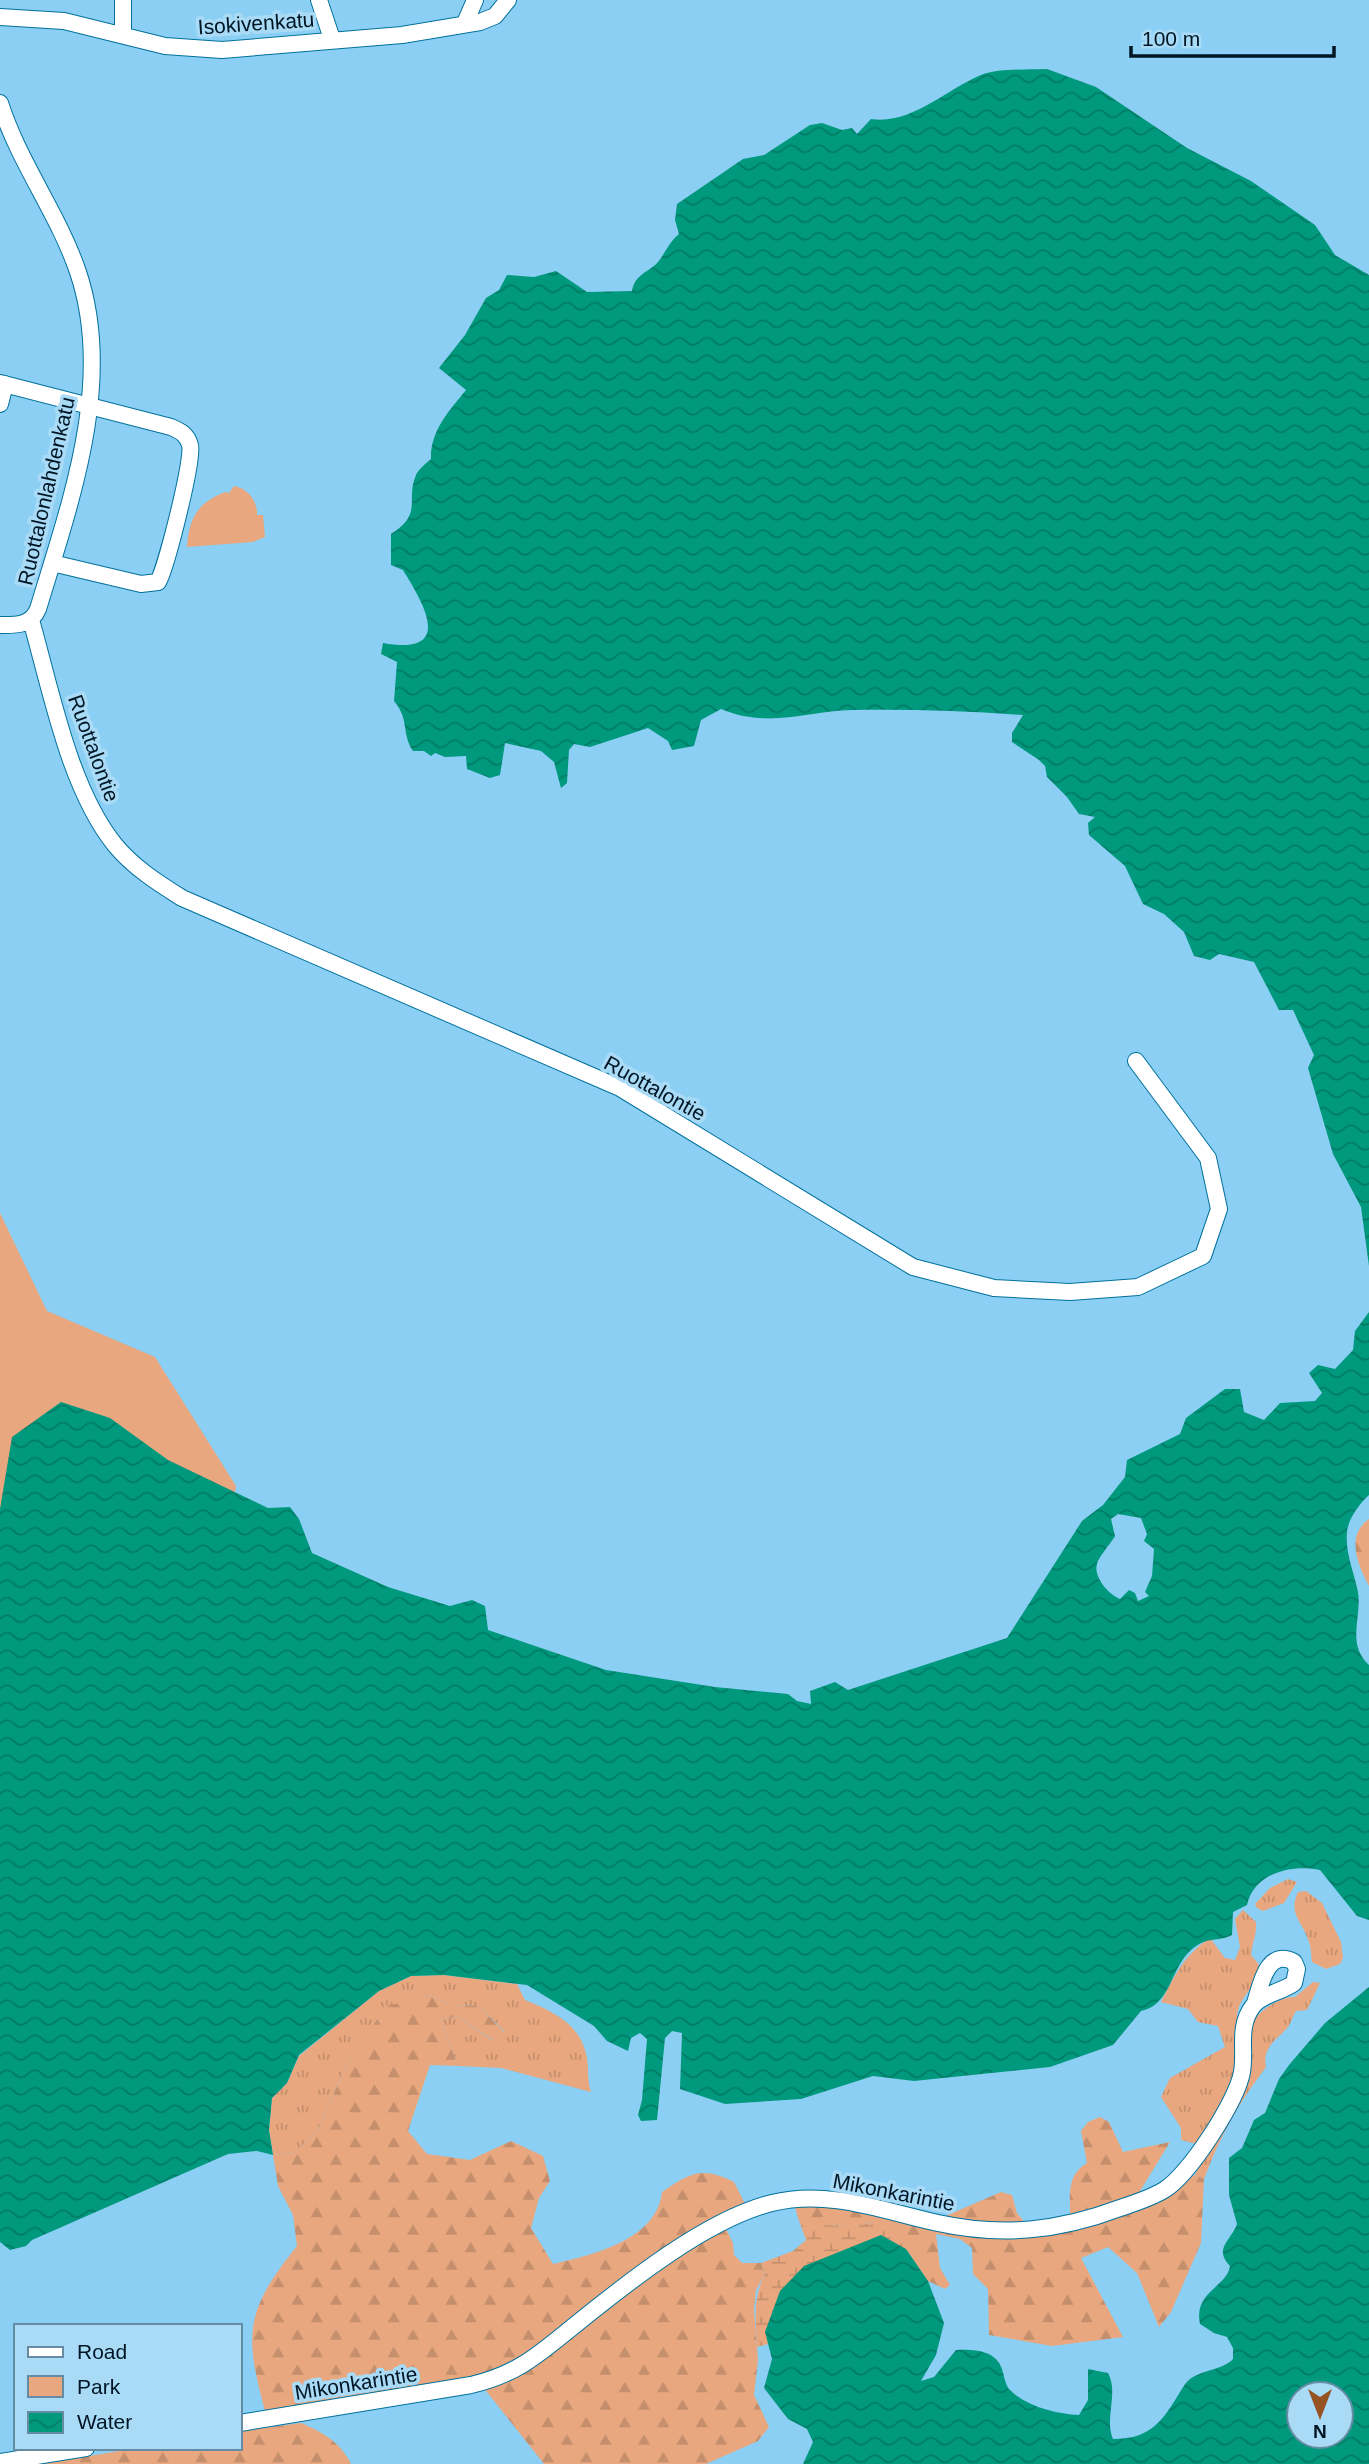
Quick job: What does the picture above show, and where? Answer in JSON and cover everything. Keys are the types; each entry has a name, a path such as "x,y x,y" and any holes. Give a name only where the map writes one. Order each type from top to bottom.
{"street":[{"path":"123,0 123,35"},
{"path":"319,0 332,39"},
{"path":"466,23 475,0"},
{"name":"Isokivenkatu","path":"0,18 64,21 165,46 222,50 402,35 495,16 508,0"},
{"name":"Ruottalonlahdenkatu","path":"0,103 29,171 68,247 83,289 90,335 89,407 52,563 38,609 31,620"},
{"path":"0,404 2,384 182,432 190,444 189,467 161,577 154,585 52,563"},
{"path":"0,625 31,620"},
{"name":"Ruottalontie","path":"31,620 70,754 101,826 117,847 161,884 195,904 620,1088 913,1267 994,1288 1070,1292 1138,1287 1203,1256 1219,1209 1208,1158 1136,1062"},
{"name":"Mikonkarintie","path":"242,2423 471,2385 503,2376 525,2366 605,2302 688,2243 733,2217 772,2203 804,2198 837,2199 937,2223 999,2232 1050,2229 1098,2217 1144,2200 1162,2191 1180,2177 1205,2144 1237,2090 1243,2063 1242,2034 1255,2003"},
{"path":"0,2462 74,2450"}],"green space":[{"path":"234,486 247,492 254,500 257,515 263,515 265,537 253,542 187,547 190,527 197,512 216,496 229,493"},
{"path":"0,1213 47,1311 155,1357 236,1486 232,1510 0,1664"},
{"path":"1369,1519 1369,1586 1358,1560 1356,1542 1357,1534"},
{"path":"1288,1879 1297,1882 1284,1903 1263,1911 1257,1908 1255,1904 1270,1888"},
{"path":"1306,1891 1322,1903 1341,1942 1343,1958 1340,1964 1326,1969 1312,1962 1309,1942 1294,1906 1298,1892"},
{"path":"1243,1910 1256,1922 1251,1955 1261,1967 1238,2010 1233,2080 1197,2144 1181,2140 1181,2128 1161,2097 1170,2078 1225,2047 1218,2026 1198,2022 1188,2009 1161,2002 1187,1959 1210,1938 1225,1958 1235,1960 1240,1947 1235,1919"},
{"path":"444,1975 517,1984 525,2000 565,2021 584,2046 591,2092 501,2068 458,2066 440,2019 458,2017 492,2040 505,2032 479,2006 451,2005 429,1996 386,2007 345,2068 317,2132 294,2153 273,2155 269,2130 272,2098 287,2083 299,2056 379,1991 411,1976"},
{"path":"1313,1982 1320,1983 1307,2010 1296,2011 1288,2027 1269,2048 1266,2067 1231,2120 1204,2179 1195,2175 1207,2151 1252,2021 1272,2005 1295,1997"},
{"path":"429,1996 451,2005 479,2006 505,2033 493,2040 458,2017 440,2019 458,2066 430,2065 408,2131 427,2154 470,2160 511,2141 543,2156 550,2181 539,2198 531,2228 553,2264 603,2250 636,2234 657,2209 662,2192 689,2176 713,2174 734,2182 745,2204 706,2221 653,2258 536,2351 482,2377 265,2411 254,2361 254,2324 258,2306 267,2288 297,2246 293,2215 278,2186 273,2155 294,2153 317,2132 345,2068 386,2006"},
{"path":"1100,2117 1109,2122 1123,2152 1170,2142 1137,2196 1070,2214 1073,2179 1087,2163 1081,2131 1088,2122"},
{"path":"1195,2175 1204,2179 1201,2243 1171,2312 1159,2327 1137,2273 1108,2247 1081,2258 1123,2337 1052,2346 989,2335 988,2289 973,2274 972,2248 960,2239 936,2234 940,2268 950,2285 945,2289 928,2281 906,2249 875,2223 836,2226 807,2222 798,2218 795,2207 845,2207 1015,2237"},
{"path":"1001,2192 1012,2195 1017,2213 1026,2224 1010,2227 941,2218"},
{"path":"798,2218 834,2226 875,2223 902,2230 906,2249 928,2281 767,2338 768,2344 757,2347 756,2301 765,2274 761,2263 793,2251 806,2240"},
{"path":"725,2227 733,2243 734,2255 742,2263 761,2263 765,2274 756,2290 754,2310 758,2360 754,2395 769,2427 758,2441 706,2464 544,2464 483,2387"},
{"path":"301,2423 330,2439 342,2450 351,2464 42,2464 125,2450 242,2450 242,2431"}],"water":[{"path":"1047,69 1096,87 1187,148 1251,181 1315,225 1335,255 1369,275 1369,1266 1361,1207 1333,1154 1308,1068 1314,1055 1293,1010 1279,1010 1254,962 1219,954 1210,960 1194,956 1184,932 1164,914 1143,904 1125,866 1089,835 1088,823 1095,817 1079,814 1047,777 1045,766 1012,742 1012,733 1023,715 853,710 755,718 721,709 701,720 694,746 672,750 668,741 648,728 590,747 574,744 569,750 567,783 561,788 554,762 541,751 505,743 500,775 490,778 467,769 466,756 445,757 435,753 431,756 424,751 413,751 402,714 394,701 397,662 381,654 383,643 405,645 419,642 427,635 428,624 419,598 403,570 391,565 391,534 411,513 416,475 431,459 437,430 466,390 439,368 465,335 486,298 499,290 507,275 534,277 556,271 587,292 632,291 636,281 658,262 679,234 675,220 677,204 743,159 764,155 810,125 822,123 842,130 852,128 857,134 871,119 900,117 914,112 981,75 1005,70"},
{"path":"1369,1312 1369,1495 1352,1517 1347,1540 1359,1602 1356,1640 1362,1657 1369,1665 1369,1920 1357,1916 1320,1870 1298,1868 1276,1873 1257,1885 1247,1905 1233,1912 1232,1935 1202,1942 1191,1950 1159,2002 1141,2011 1113,2045 1050,2067 914,2081 873,2076 801,2099 725,2104 680,2089 682,2033 672,2031 665,2038 657,2120 641,2121 638,2115 642,2100 647,2039 640,2033 631,2038 628,2051 607,2041 594,2026 527,1985 444,1975 411,1976 379,1991 299,2055 287,2083 272,2098 269,2130 273,2155 257,2151 228,2154 32,2240 26,2246 10,2250 0,2242 0,1509 12,1437 61,1402 110,1418 168,1460 268,1508 290,1507 299,1519 312,1553 388,1587 450,1606 472,1600 485,1606 488,1630 606,1670 715,1687 788,1694 797,1701 811,1704 810,1691 835,1682 848,1690 1007,1638 1082,1521 1103,1505 1125,1477 1127,1460 1180,1434 1186,1418 1225,1389 1240,1389 1244,1412 1264,1420 1280,1403 1315,1401 1322,1393 1309,1373 1318,1365 1335,1369 1353,1350 1355,1331","holes":["1118,1514 1141,1518 1147,1534 1144,1541 1154,1549 1152,1576 1145,1592 1149,1596 1138,1601 1135,1593 1129,1590 1120,1599 1103,1585 1097,1574 1097,1564 1115,1536 1111,1519"]},
{"path":"1369,1987 1369,2464 803,2464 813,2442 807,2429 788,2419 764,2388 772,2359 765,2332 780,2291 804,2266 881,2235 906,2249 928,2281 944,2323 936,2355 921,2381 934,2377 956,2350 983,2352 995,2358 1008,2387 1023,2400 1051,2411 1079,2415 1088,2400 1088,2369 1108,2373 1111,2381 1110,2423 1113,2439 1144,2433 1158,2423 1190,2379 1233,2359 1233,2348 1227,2337 1200,2324 1199,2313 1201,2304 1228,2273 1230,2266 1225,2260 1223,2249 1237,2224 1229,2195 1229,2158 1242,2148 1254,2120 1265,2113 1279,2079 1325,2023"}]}
